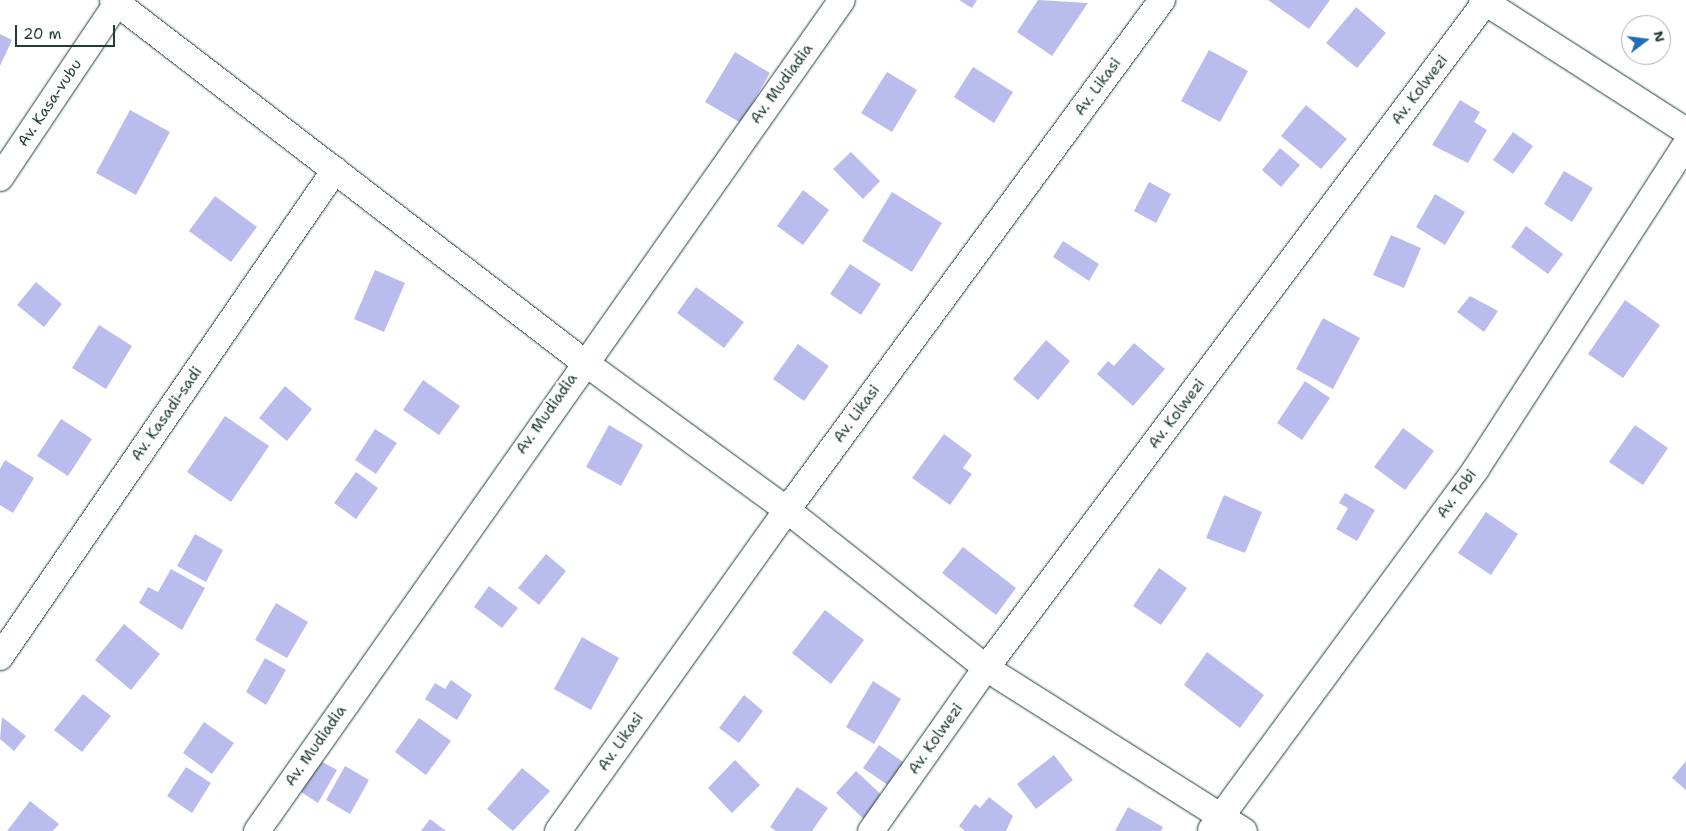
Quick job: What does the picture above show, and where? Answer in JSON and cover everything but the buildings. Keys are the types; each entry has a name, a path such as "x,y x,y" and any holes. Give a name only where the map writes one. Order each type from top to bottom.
{"street":[{"name":"Av. Mudiadia","path":"257,831 584,362 842,0"},
{"name":"Av. Likasi","path":"558,831 787,510 1162,0"},
{"path":"115,1 584,362 787,510 986,668 1216,824 1244,831"},
{"name":"Av. Kasa-vubu","path":"0,178 115,1"},
{"path":"1485,1 1686,131"},
{"name":"Av. Kolwezi","path":"871,831 986,668 1485,1"},
{"name":"Av. Tobi","path":"1216,824 1476,468 1686,144"},
{"name":"Av. Kasadi-sadi","path":"0,657 335,170"}]}
